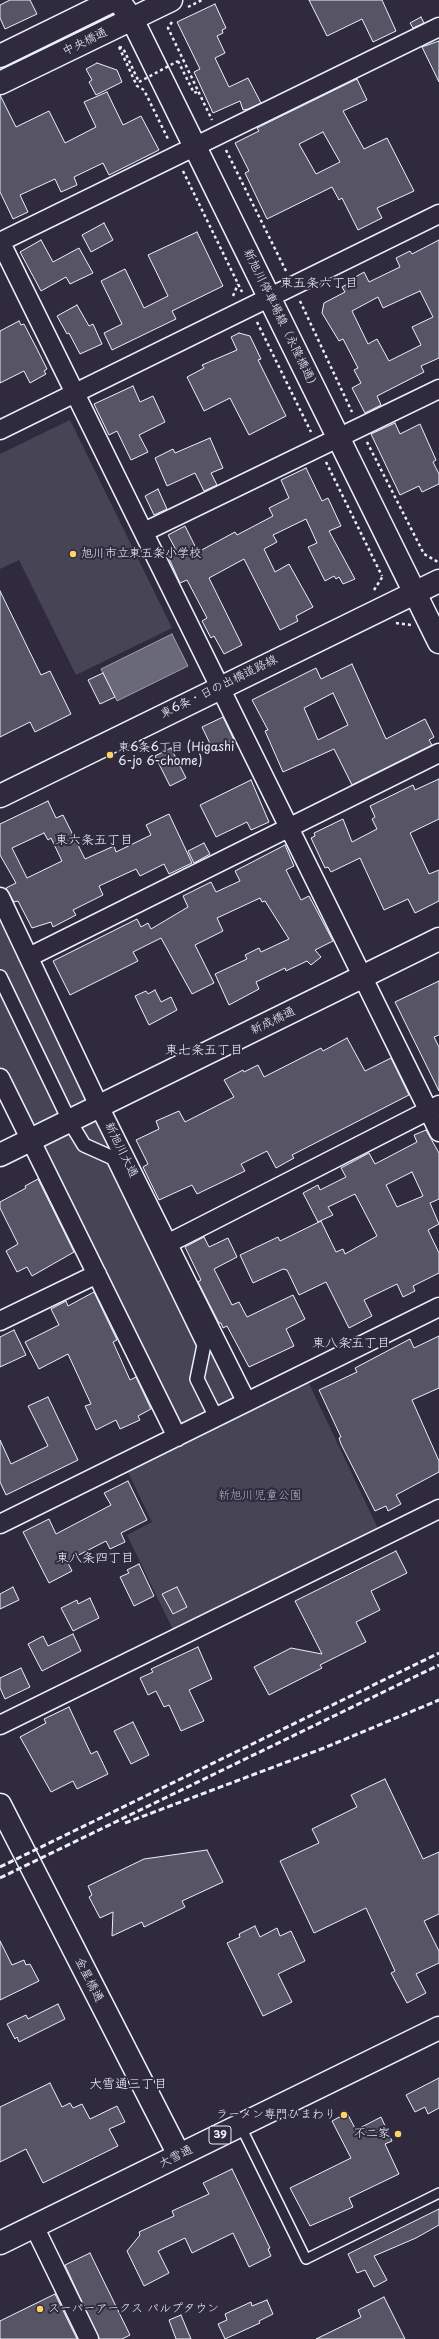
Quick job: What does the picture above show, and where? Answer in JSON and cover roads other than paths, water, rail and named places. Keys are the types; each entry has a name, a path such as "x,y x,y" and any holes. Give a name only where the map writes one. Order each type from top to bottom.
{"main road":[{"name":"中央橋通","path":"0,56 114,0"},
{"name":"新旭川停車場線（永隆橋通）","path":"118,0 132,10 196,147 439,642"},
{"name":"中央橋通","path":"0,83 132,10 179,4"},
{"name":"東6条・日の出橋道路線","path":"0,796 220,686 415,593 438,570"},
{"name":"新成橋通","path":"0,1155 70,1122 439,939"},
{"name":"金星橋通","path":"0,1805 179,2155"},
{"name":"大雪通","path":"0,2243 439,2028"}],"street":[{"path":"439,27 0,242 363,977 434,1107 439,1132"},
{"path":"0,430 439,214"},
{"path":"144,532 439,389"},
{"path":"29,957 290,829 439,753"},
{"name":"新旭川大通","path":"0,897 167,1244 246,1401"},
{"name":"新旭川大通","path":"0,977 70,1122 84,1145 113,1158 204,1345 197,1379 216,1417"},
{"path":"0,1078 177,1437"},
{"path":"167,1244 434,1107"},
{"path":"0,1321 96,1274"},
{"path":"0,1524 177,1437 246,1401 439,1307"},
{"path":"0,1725 439,1509"},
{"path":"34,2226 89,2339"}],"lane":[{"path":"240,2125 306,2259 439,2193"}],"water":[{"path":"172,634 188,666 117,701 101,669"}],"railway":[{"path":"0,1867 439,1653"},
{"path":"0,1878 439,1665"},
{"path":"125,1823 324,1748 439,1700"}],"place":[{"name":"旭川市立東五条小学校","path":"73,554"},
{"name":"東6条6丁目 (Higashi 6-jo 6-chome)","path":"110,755"},
{"name":"ラーメン専門ひまわり","path":"344,2115"},
{"name":"不二家","path":"398,2134"},
{"name":"スーパーアークス パルプタウン","path":"40,2309"}],"district":[{"name":"東五条六丁目","path":"319,283"},
{"name":"東六条五丁目","path":"94,840"},
{"name":"東七条五丁目","path":"204,1050"},
{"name":"東八条五丁目","path":"351,1343"},
{"name":"東八条四丁目","path":"95,1558"},
{"name":"大雪通三丁目","path":"128,2084"}],"park label":[{"name":"新旭川児童公園","path":"260,1496"}]}
